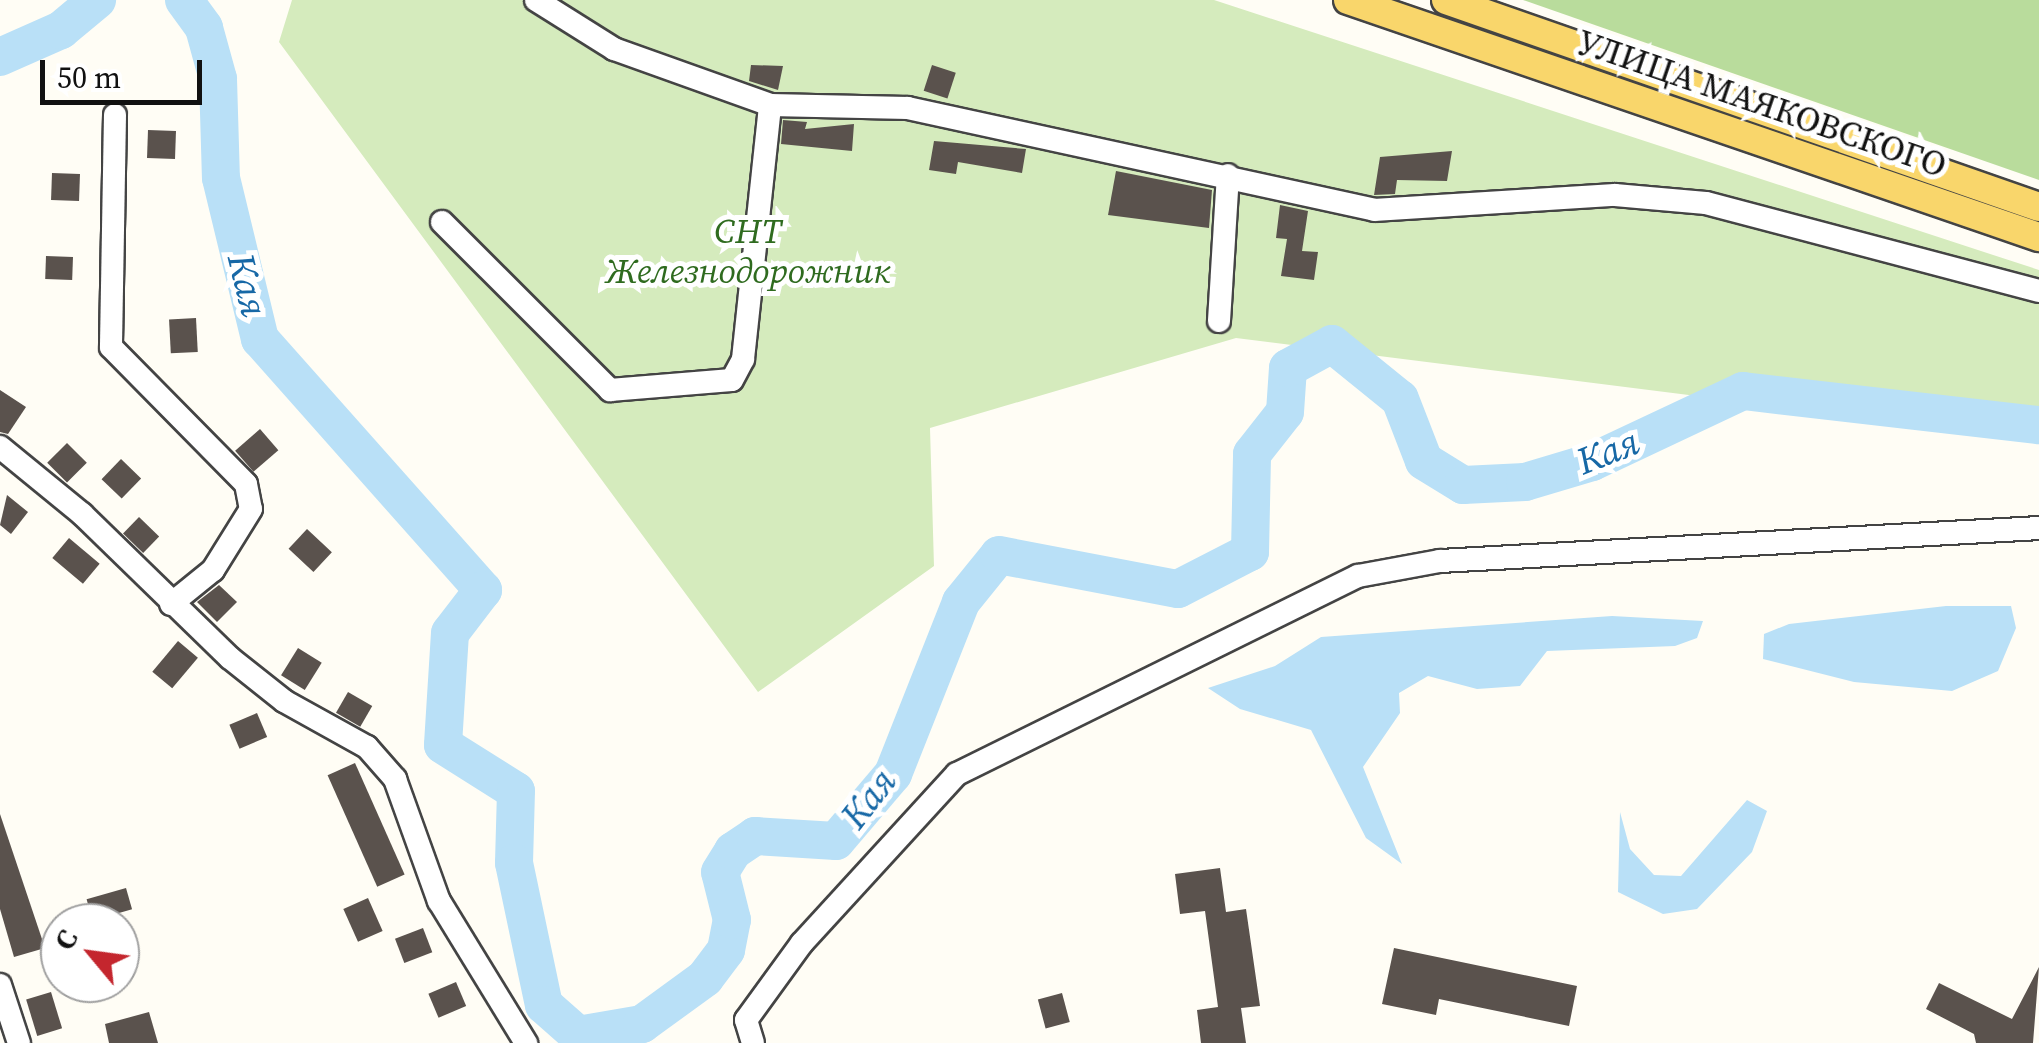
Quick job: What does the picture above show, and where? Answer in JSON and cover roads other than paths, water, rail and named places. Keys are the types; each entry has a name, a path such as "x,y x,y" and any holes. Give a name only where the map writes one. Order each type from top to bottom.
{"main road":[{"name":"УЛИЦА МАЯКОВСКОГО","path":"1348,0 2039,237"},
{"name":"УЛИЦА МАЯКОВСКОГО","path":"1446,0 2039,207"}],"street":[{"path":"536,0 614,49 770,105 908,108 1374,210 1615,194 1706,203 2039,291"},
{"path":"442,222 610,390 732,380 744,360 770,105"},
{"path":"115,115 111,347 246,484 251,509 213,570 172,604"},
{"path":"1219,321 1228,175"},
{"path":"0,448 82,514 172,604 284,701 367,748 395,779 439,901 526,1043"},
{"path":"753,1043 746,1020 802,943 957,774 1358,576 1440,562 2039,528"},
{"path":"0,986 19,1043"}],"water":[{"path":"1946,606 2011,606 2016,628 1998,671 1952,691 1854,682 1763,659 1764,634 1789,624"},
{"path":"1612,616 1703,621 1697,638 1675,646 1547,651 1520,686 1477,689 1428,676 1399,693 1400,713 1363,767 1402,864 1366,838 1311,730 1240,709 1208,688 1275,666 1321,637"},
{"path":"1747,800 1767,811 1752,852 1697,909 1663,914 1618,892 1620,812 1630,849 1654,875 1681,876"}],"waterway":[{"name":"Кая","path":"0,57 61,30 97,0"},
{"name":"Кая","path":"184,0 204,28 218,79 221,178 260,339 483,590 450,633 443,745 516,791 514,863 544,1005 578,1035 642,1024 705,978 726,950 732,920 720,872 733,851 755,836 836,841 893,774 961,602 999,555 1178,589 1250,552 1252,454 1285,412 1288,368 1332,344 1400,399 1424,461 1463,485 1525,482 1592,462 1743,391 2039,425"}],"park label":[{"name":"СНТ Железнодорожник","path":"748,251"}]}
